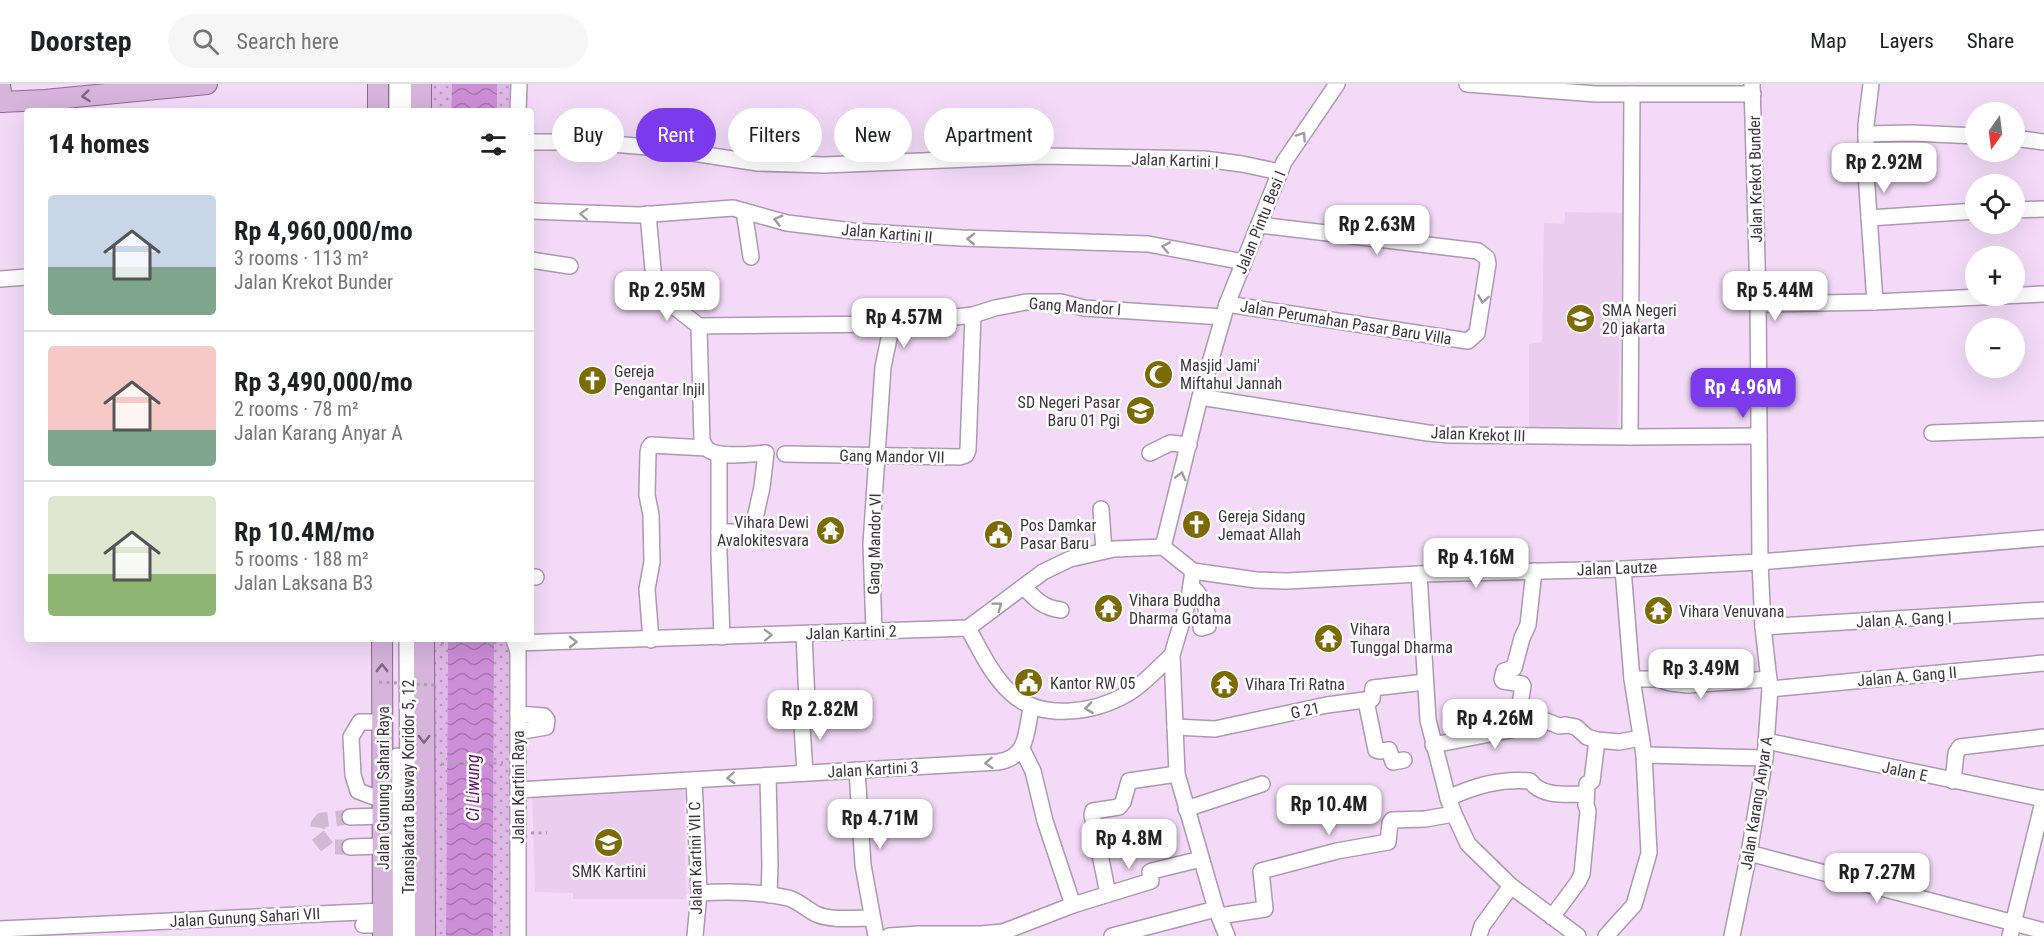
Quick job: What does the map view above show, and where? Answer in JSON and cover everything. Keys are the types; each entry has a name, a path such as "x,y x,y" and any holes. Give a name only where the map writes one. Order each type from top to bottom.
{"main road":[{"path":"7,95 46,108 207,84"},
{"path":"378,84 378,108"},
{"path":"421,84 421,108"},
{"name":"Jalan Gunung Sahari Raya","path":"382,642 383,846 387,927"},
{"path":"424,642 424,936"}],"street":[{"path":"397,84 397,108"},
{"path":"409,84 409,108"},
{"path":"518,108 519,84"},
{"name":"Jalan Pintu Besi I","path":"1163,547 1200,396 1225,311 1284,162 1338,84"},
{"path":"1467,84 1596,94 1752,89"},
{"path":"1871,84 1866,134 1875,302"},
{"name":"Jalan Krekot Bunder","path":"1752,89 1758,304 1760,562"},
{"path":"1630,437 1632,94"},
{"path":"1866,134 1965,135"},
{"path":"2025,139 2044,142"},
{"name":"Jalan Kartini I","path":"534,142 588,142 660,148 758,163 824,165 1041,156 1204,159 1280,172"},
{"name":"Jalan Kartini II","path":"534,211 618,215 733,208 787,223 853,231 961,238 1148,244 1244,262"},
{"path":"2025,210 2044,209"},
{"path":"748,212 751,257"},
{"path":"1869,218 1965,212"},
{"path":"648,214 655,292 699,326 702,441 713,451 719,532 722,637"},
{"name":"Jalan Perumahan Pasar Baru Villa","path":"1200,315 1225,311 1468,340 1477,333 1488,264 1486,258 1478,251 1259,225"},
{"path":"534,260 570,266"},
{"path":"0,279 24,277"},
{"path":"1758,304 1875,302 2044,294"},
{"name":"Gang Mandor I","path":"699,326 892,324 973,315 1026,302 1061,302 1084,308 1200,315"},
{"name":"Gang Mandor VII","path":"785,454 960,458 966,455 973,315"},
{"name":"Gang Mandor VI","path":"874,631 872,544 883,367 892,324"},
{"name":"Jalan Krekot III","path":"1200,396 1428,433 1630,437 1759,436"},
{"path":"1932,433 2044,429"},
{"path":"1150,453 1170,442 1189,445"},
{"path":"651,639 647,589 652,562 651,515 647,495 649,448 656,445 713,451 766,453 762,487 752,532 719,532"},
{"path":"1101,508 1104,551"},
{"name":"Jalan Lautze","path":"1192,578 1287,581 1419,574 1623,569 1760,562 2044,537"},
{"path":"1172,655 1129,693 1100,707 1063,711 1031,708 1011,694 996,676 968,628 1043,572 1070,559 1104,551 1163,547 1192,578 1208,611 1208,626 1201,628"},
{"name":"Jalan Karang Anyar A","path":"1732,936 1765,758 1769,684 1760,562"},
{"path":"1606,936 1634,905 1650,853 1644,755 1632,680 1623,569"},
{"path":"1433,745 1511,730 1516,724 1523,686 1502,680 1504,671 1514,668 1527,627 1534,571"},
{"path":"1419,574 1428,720 1433,745 1454,814 1468,844 1511,886 1578,936"},
{"path":"1192,578 1182,625 1172,655 1177,774 1217,912 1227,936"},
{"path":"1024,586 1037,602 1061,610"},
{"name":"Jalan A. Gang I","path":"1763,627 2044,609"},
{"name":"Jalan Kartini 2","path":"534,641 968,628"},
{"path":"804,634 805,773"},
{"name":"Transjakarta Busway Koridor 5, 12","path":"387,927 397,642"},
{"name":"Transjakarta Busway Koridor 5, 12","path":"407,642 409,936"},
{"name":"Jalan Kartini Raya","path":"514,642 518,652 518,936"},
{"name":"Jalan A. Gang II","path":"1632,680 1658,679 1688,685 1769,684 2044,663"},
{"path":"1404,760 1393,762 1389,750 1376,750 1366,701 1373,699 1373,688 1425,682"},
{"name":"G 21","path":"1175,727 1215,729 1327,705 1366,701"},
{"path":"1031,708 1022,749 1036,781 1045,821 1072,905"},
{"path":"1519,710 1559,726 1576,727 1587,737 1597,741 1619,742 1641,738"},
{"path":"518,714 544,716 547,720 546,727 518,732"},
{"path":"350,817 383,807 377,798 358,791 353,775 351,737 360,722 382,722"},
{"path":"1953,781 1956,753 1960,747 2044,737"},
{"path":"1552,917 1582,874 1588,811 1587,784 1592,781 1597,741"},
{"name":"Jalan E","path":"1766,741 2044,798"},
{"name":"Jalan Kartini 3","path":"518,790 998,762 1015,756 1022,749"},
{"path":"1644,755 1765,758"},
{"path":"857,770 863,866 876,936"},
{"path":"1108,894 1095,835 1093,811 1119,807 1123,802 1129,781 1177,774"},
{"path":"768,776 771,865 769,895"},
{"name":"Jalan Kartini VII C","path":"694,780 699,893 695,936"},
{"path":"1448,798 1483,784 1524,780 1530,781 1541,792 1586,794"},
{"path":"1186,808 1262,784"},
{"path":"2012,929 2044,798"},
{"path":"1112,936 1217,912 1265,909 1261,870 1336,851 1388,842 1392,820 1425,819 1454,814"},
{"path":"350,847 383,846"},
{"path":"1749,853 2012,929 2044,931"},
{"path":"889,936 1003,932 1072,905 1150,881 1152,871 1201,859"},
{"path":"1479,936 1482,926 1511,886"},
{"path":"699,893 733,891 769,895 798,902 816,914 843,918 872,918"},
{"path":"363,925 387,927"},
{"name":"Jalan Gunung Sahari VII","path":"0,929 387,927"}],"path":[{"path":"446,643 497,643"},
{"path":"379,682 436,685"},
{"path":"445,764 496,763"},
{"path":"529,833 547,833"}],"shaded area":[{"path":"422,84 452,84 451,108 422,108"},
{"path":"497,84 519,84 518,108 497,108"},
{"name":"SMA Negeri 20 jakarta","path":"1565,212 1623,213 1618,427 1529,427 1529,344 1542,342 1544,223 1564,224"},
{"path":"424,642 448,642 446,936 425,936"},
{"path":"494,642 514,642 518,936 493,936"},
{"name":"SMK Kartini","path":"684,790 686,899 573,899 573,893 535,892 532,795"}],"water":[{"path":"452,84 497,84 497,108 451,108"},
{"name":"Ci Liwung","path":"448,642 494,642 493,936 446,936"}],"tunnel":[{"path":"350,817 322,820 318,825 317,834 327,847 350,847"}],"place":[{"name":"SMA Negeri 20 jakarta","path":"1581,319"},
{"name":"Masjid Jami' Miftahul Jannah","path":"1159,374"},
{"name":"Gereja Pengantar Injil","path":"593,380"},
{"name":"SD Negeri Pasar Baru 01 Pgi","path":"1141,411"},
{"name":"Gereja Sidang Jemaat Allah","path":"1197,525"},
{"name":"Vihara Dewi Avalokitesvara","path":"830,531"},
{"name":"Pos Damkar Pasar Baru","path":"999,534"},
{"name":"Vihara Buddha Dharma Gotama","path":"1108,609"},
{"name":"Vihara Venuvana","path":"1658,611"},
{"name":"Vihara Tunggal Dharma","path":"1329,638"},
{"name":"Kantor RW 05","path":"1029,683"},
{"name":"Vihara Tri Ratna","path":"1224,684"},
{"name":"SMK Kartini","path":"609,843"}]}
